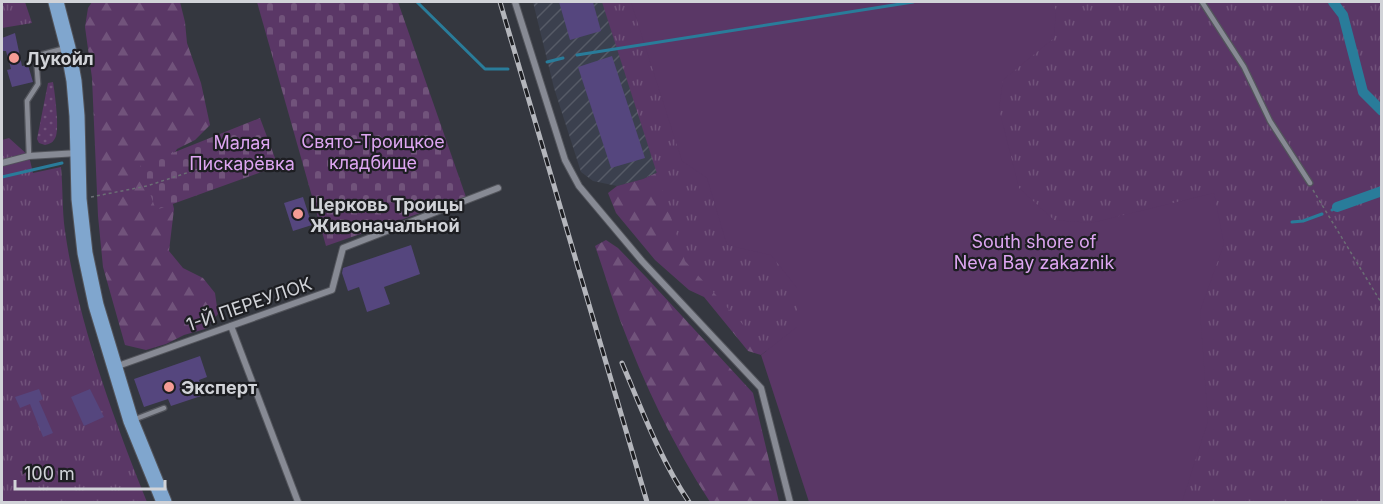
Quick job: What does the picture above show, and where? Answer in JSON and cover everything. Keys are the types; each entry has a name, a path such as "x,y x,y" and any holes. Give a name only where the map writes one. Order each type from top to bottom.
{"main road":[{"path":"56,2 68,48 75,93 79,199 85,253 96,306 131,421 164,502"}],"street":[{"path":"515,2 565,160 579,186 642,261 761,388 790,502"},
{"path":"2,163 29,156 78,153"},
{"name":"1-Й ПЕРЕУЛОК","path":"114,367 332,290 343,248 498,188"},
{"path":"231,326 298,502"}],"lane":[{"path":"1202,2 1244,67 1270,121 1310,183"},
{"path":"29,156 27,101 38,84 36,56 68,48"},
{"path":"131,421 164,408"}],"path":[{"path":"90,197 147,186 229,159"},
{"path":"1310,183 1318,200 1382,304"}],"shaded area":[{"path":"533,2 631,2 682,161 643,179 617,186 593,181 581,172 554,88"}],"green space":[{"path":"2,2 25,2 32,23 2,28"},
{"path":"92,2 180,2 187,43 201,83 210,125 195,140 177,149 165,168 174,209 169,251 183,268 203,278 215,293 218,314 205,329 146,350 125,345 103,267 98,216 92,78 85,27 88,8"},
{"name":"Свято-Троицкое кладбище","path":"257,2 398,2 466,197 326,246"},
{"name":"South shore of Neva Bay zakaznik","path":"602,2 1381,2 1381,502 904,502 685,261"},
{"path":"631,2 1052,2 1056,10 1054,38 1003,80 999,109 1019,188 1054,220 1091,223 1214,193 1224,244 1200,311 1208,421 1182,502 809,502 761,355 797,327 797,288 771,255 727,245 707,178 682,161"},
{"path":"53,82 57,131 53,141 45,145 39,143 37,139 48,83"},
{"name":"Малая Пискарёвка","path":"260,118 278,166 156,210 140,166"},
{"path":"9,138 29,156 33,173 61,167 65,231 79,300 98,369 147,502 2,502 2,140"},
{"path":"682,161 797,327 761,355 748,351 704,297 689,290 655,260 616,213 608,193 617,186 643,179"},
{"path":"606,240 618,248 646,277 753,393 779,502 710,502 672,436 629,344 595,246"}],"building":[{"path":"559,2 593,2 601,31 570,40"},
{"name":"Лукойл","path":"15,33 22,66 28,65 33,82 12,87 7,70 11,69 6,51 3,51 2,38"},
{"path":"612,56 645,158 611,168 578,67"},
{"name":"Церковь Троицы Живоначальной","path":"303,197 312,225 293,231 284,203"},
{"path":"411,245 420,274 384,287 390,304 367,312 359,287 348,291 342,273 343,268"},
{"name":"Эксперт","path":"200,356 207,377 199,380 204,395 171,406 168,399 144,407 134,379"},
{"path":"39,389 43,399 39,401 53,433 43,437 30,404 20,408 15,397"},
{"path":"90,389 104,417 84,426 71,397"}],"waterway":[{"path":"417,2 485,69 508,69"},
{"path":"577,55 913,2"},
{"path":"1333,2 1343,15 1363,92 1382,111"},
{"path":"547,62 563,58"},
{"path":"2,177 62,163"},
{"path":"1337,207 1382,191"},
{"path":"1332,210 1337,207"},
{"path":"1292,222 1303,221 1322,214"}],"railway":[{"path":"500,2 647,502"},
{"path":"622,363 660,452 689,502"}],"place":[{"name":"Лукойл","path":"14,58"},
{"name":"Церковь Троицы Живоначальной","path":"298,214"},
{"name":"Эксперт","path":"169,387"}]}
